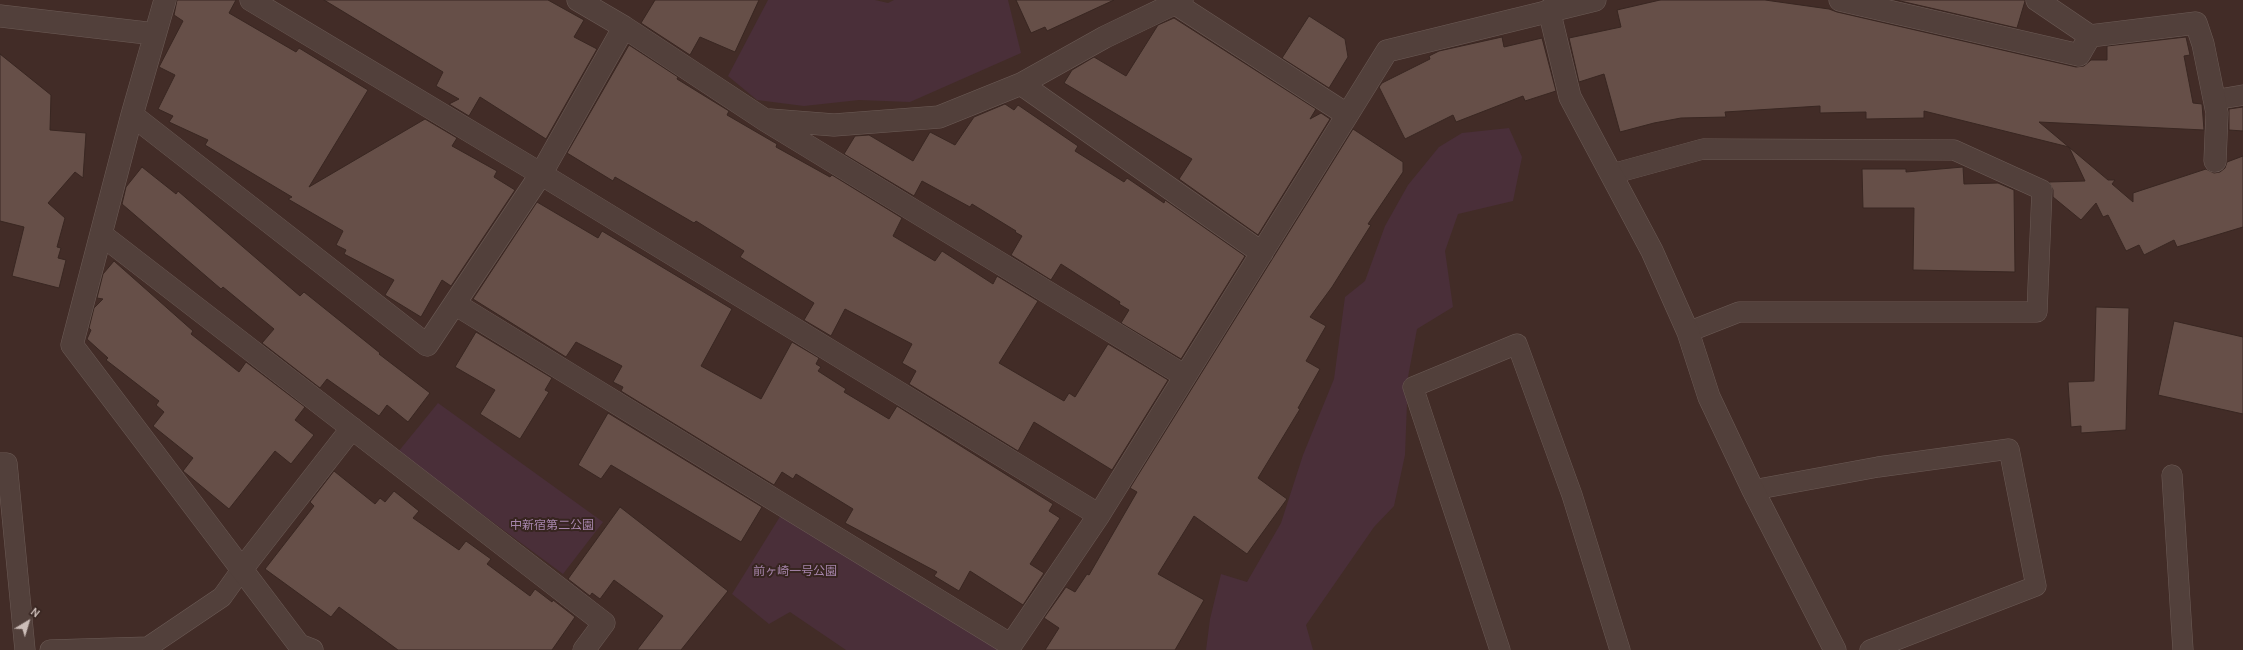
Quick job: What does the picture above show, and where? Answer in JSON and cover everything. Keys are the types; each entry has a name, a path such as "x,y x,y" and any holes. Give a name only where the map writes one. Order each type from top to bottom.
{"street":[{"path":"165,0 132,115 102,235 72,345 299,644 312,650"},
{"path":"251,0 541,174 1099,515"},
{"path":"578,0 613,15 765,120 1185,376"},
{"path":"455,304 1014,648 1099,515 1262,253 1346,114 1387,51 1549,10 1595,0"},
{"path":"1840,0 2080,55 2090,36"},
{"path":"2037,0 2090,36 2196,23 2203,44 2217,113 2215,161"},
{"path":"765,120 834,125 939,117 1021,84 1105,37 1179,2 1346,114"},
{"path":"1549,10 1570,97 1652,251 1688,332 1709,397 1753,490 1835,650"},
{"path":"132,115 428,346 541,174 613,15"},
{"path":"0,16 155,34"},
{"path":"1021,84 1262,253"},
{"path":"102,235 604,624 584,650"},
{"path":"242,569 352,428"}],"lane":[{"path":"2214,100 2243,95"},
{"path":"1612,174 1703,149 1954,150 2042,190 2037,312 1739,312 1688,332"},
{"path":"1500,650 1413,387 1517,344 1572,495 1620,650"},
{"path":"1753,490 1878,468 2009,449 2036,586 1870,650"},
{"path":"0,463 7,463 24,650"},
{"path":"2172,475 2183,650"},
{"path":"50,650 150,648 222,597 242,569"}],"green space":[{"path":"768,0 875,0 888,3 894,0 1008,0 1021,53 910,102 859,100 804,106 757,100 728,76"},
{"path":"1509,128 1522,157 1513,201 1458,214 1445,251 1453,307 1417,329 1408,377 1405,455 1394,506 1374,527 1306,625 1313,650 1206,650 1210,619 1221,574 1247,582 1281,523 1303,455 1334,379 1345,297 1365,281 1385,226 1408,185 1439,147 1462,133"},
{"name":"中新宿第二公園","path":"438,403 603,522 563,574 398,452"},
{"name":"前ヶ崎一号公園","path":"781,515 1006,650 846,650 790,612 769,624 732,594"}],"building":[{"path":"177,0 236,0 229,13 296,52 299,48 368,90 309,187 425,119 457,138 452,146 497,171 494,177 515,190 451,286 442,280 421,317 385,295 394,280 344,254 346,250 336,245 343,231 288,199 292,197 205,145 208,140 169,122 173,116 158,109 175,75 159,67 183,21 174,15"},
{"path":"324,0 548,0 584,20 574,37 597,49 546,139 480,97 469,116 449,104 459,99 436,86 443,72"},
{"path":"655,0 759,0 735,52 700,37 690,55 641,23"},
{"path":"1016,0 1114,0 1047,31 1045,27 1031,33"},
{"path":"1660,0 1765,0 1829,9 2076,67 2084,66 2091,60 2107,60 2107,46 2186,37 2190,55 2184,56 2193,103 2202,104 2204,130 2039,122 2069,147 1924,111 1924,118 1866,119 1866,112 1820,113 1820,106 1725,112 1726,117 1681,118 1620,132 1604,74 1579,82 1569,38 1621,27 1617,10"},
{"path":"1896,0 2025,0 2025,1 2017,28"},
{"path":"1309,16 1345,39 1348,57 1329,88 1282,58"},
{"path":"1174,18 1316,109 1310,119 1321,113 1330,119 1258,235 1179,179 1192,159 1064,83 1072,70 1094,57 1126,76 1158,25"},
{"path":"1502,37 1504,47 1542,38 1556,91 1525,101 1523,96 1456,122 1453,115 1405,139 1379,87 1382,83 1430,59 1429,56 1439,51"},
{"path":"629,45 678,77 677,79 729,111 727,115 777,144 776,147 830,177 832,175 902,218 893,236 935,261 942,251 993,284 997,276 1038,301 999,363 1064,401 1069,393 1075,397 1108,344 1168,380 1112,470 1034,422 1018,451 909,384 916,371 902,363 912,344 845,309 831,336 804,320 814,303 740,257 744,251 696,221 694,223 615,177 613,181 567,153"},
{"path":"0,54 51,95 50,130 86,133 83,178 75,172 48,203 65,218 57,247 61,248 58,258 66,260 59,288 12,276 24,227 0,221"},
{"path":"1005,104 1014,110 1018,105 1078,146 1075,151 1124,182 1127,178 1164,203 1165,200 1245,256 1181,359 1121,323 1129,310 1119,304 1120,302 1061,264 1051,280 1011,255 1022,236 972,204 970,207 922,181 914,196 844,154 855,136 869,135 913,161 930,132 955,145 974,117"},
{"path":"2243,107 2243,131 2229,130 2229,109"},
{"path":"1353,129 1403,162 1403,172 1368,224 1371,225 1332,287 1310,317 1326,326 1306,361 1320,369 1298,408 1300,409 1258,478 1287,499 1247,554 1194,516 1158,574 1204,600 1175,650 1045,650 1059,628 1044,618 1066,587 1075,592 1087,574 1089,575 1137,492 1130,488"},
{"path":"2069,147 2108,180 2115,180 2112,184 2133,202 2133,193 2206,169 2214,173 2220,172 2225,168 2227,162 2243,156 2243,227 2177,247 2174,240 2144,255 2139,245 2126,251 2108,215 2103,217 2096,203 2081,220 2053,197 2053,190 2049,182 2085,181"},
{"path":"142,167 176,194 178,191 300,296 304,292 380,353 379,354 430,393 408,422 387,405 379,416 327,379 320,388 262,343 274,329 223,287 221,289 122,204 126,187"},
{"path":"1963,167 1964,184 1998,183 2014,190 2015,272 1913,270 1914,208 1863,208 1862,169 1906,169 1906,172"},
{"path":"537,202 598,238 602,231 732,309 701,366 761,399 792,342 819,358 816,364 821,367 818,371 846,389 844,392 889,419 897,406 1053,504 1049,511 1060,518 1030,564 1044,573 1023,605 970,571 959,591 934,576 937,572 845,523 853,509 796,474 793,479 782,472 774,485 621,391 623,387 613,382 622,366 576,342 566,357 473,299"},
{"path":"114,261 193,331 191,334 239,372 246,362 305,407 295,420 314,435 291,464 275,451 229,509 183,471 193,458 153,426 164,412 156,405 159,401 106,360 108,358 87,339 91,330 89,328 94,308 103,299 97,298 103,274"},
{"path":"2096,307 2129,308 2126,430 2081,433 2081,426 2071,427 2068,382 2094,381"},
{"path":"2174,321 2243,337 2243,414 2158,395"},
{"path":"476,332 552,378 545,390 549,392 520,439 480,414 495,390 455,367"},
{"path":"608,413 762,507 741,542 611,465 601,479 578,465"},
{"path":"334,471 375,504 380,498 385,502 394,491 419,511 413,518 459,550 466,541 491,559 487,564 530,596 535,589 552,602 553,600 575,617 552,650 398,650 339,607 331,617 265,569 314,506 310,502"},
{"path":"620,507 728,591 681,650 637,650 663,616 614,580 600,599 592,593 590,596 568,579"}]}
